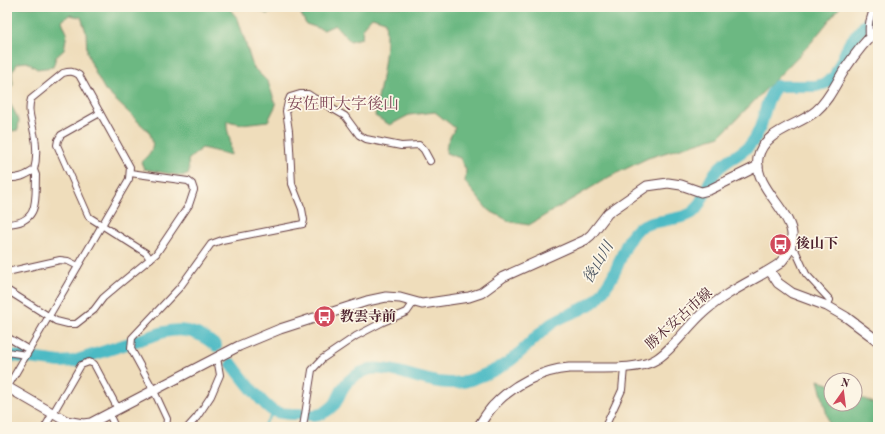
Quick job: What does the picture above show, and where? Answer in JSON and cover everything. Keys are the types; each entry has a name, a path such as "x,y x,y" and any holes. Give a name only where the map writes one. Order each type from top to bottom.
{"street":[{"path":"870,37 868,27 870,14 875,7"},
{"path":"827,306 830,300 806,274 796,252 790,249 792,242 791,227 761,178 758,166 761,149 765,143 781,130 808,117 817,110 826,100 856,53 878,29"},
{"path":"7,178 14,179 25,176 34,170 37,162 34,133 30,122 29,104 31,99 34,95 63,73 69,71 79,75 130,167 129,179 7,387 66,421 83,424 92,423 239,346 280,329 367,301 386,298 400,298 422,304 469,298 481,293 503,277 585,240 591,235 608,213 647,186 668,183 681,185 701,192 709,190 758,166"},
{"path":"166,427 167,419 154,391 131,349 132,338 180,287 212,244 222,240 303,224 304,220 302,209 292,184 289,131 286,111 290,97 300,94 308,94 345,116 359,135 366,139 400,146 418,146 424,150 430,161"},
{"path":"100,113 61,135 57,145 89,217 146,253 150,259"},
{"path":"7,224 23,221 30,216 34,210 36,175 34,170"},
{"path":"7,290 56,321 76,324 94,310 103,298 156,254 189,205 194,190 192,184 188,181 130,173"},
{"name":"勝木安古市線","path":"478,427 493,406 508,391 528,380 548,372 568,368 624,368 652,362 664,355 689,326 718,300 770,271 779,264 790,249"},
{"path":"7,272 60,260 68,261 78,266"},
{"path":"770,271 778,283 792,293 827,306 846,317 878,341"},
{"path":"303,427 312,370 322,359 356,336 407,312 414,302"},
{"path":"7,337 26,355"},
{"path":"7,352 26,355"},
{"path":"188,427 197,417 211,396 220,375 217,358"},
{"path":"45,427 81,365 89,362 94,364 118,410"},
{"path":"605,427 622,390 624,368"},
{"path":"109,414 115,427"}],"green space":[{"path":"7,7 228,7 238,19 253,67 268,82 276,105 268,121 242,124 227,121 231,155 202,148 188,160 189,173 182,176 144,169 141,162 152,149 152,142 149,132 105,90 87,53 86,32 81,17 69,15 62,21 67,33 64,50 56,57 53,67 37,69 27,62 18,63 12,72 13,85 7,92"},
{"path":"252,7 840,7 810,44 720,136 648,158 609,177 529,225 511,222 488,210 465,182 466,170 460,158 446,153 447,143 455,128 435,112 409,115 390,125 375,116 385,57 385,21 372,17 363,27 362,38 350,41 335,25 324,30 306,24 300,12 280,10 267,14"},
{"path":"7,98 19,120 18,130 13,131 7,129"},
{"path":"818,380 823,382 823,400"},
{"path":"863,398 878,405 878,427 830,427 826,412 863,412"}],"waterway":[{"name":"後山川","path":"232,364 258,396 273,411 312,415 324,413 331,408 348,382 358,374 370,369 384,369 443,383 452,383 470,380 500,367 516,356 551,324 586,307 596,300 611,279 628,241 636,230 641,226 679,218 692,213 702,199 718,169 750,145 755,138 762,123 769,99 777,86 816,86 826,83 834,77 849,44 862,28 878,13"},
{"path":"7,355 60,362 74,361 164,332 178,330 198,334 216,346"},
{"path":"262,427 274,412"}],"place":[{"name":"後山下","path":"781,244"},
{"name":"教雲寺前","path":"324,317"}],"district":[{"name":"安佐町大字後山","path":"343,105"}]}
